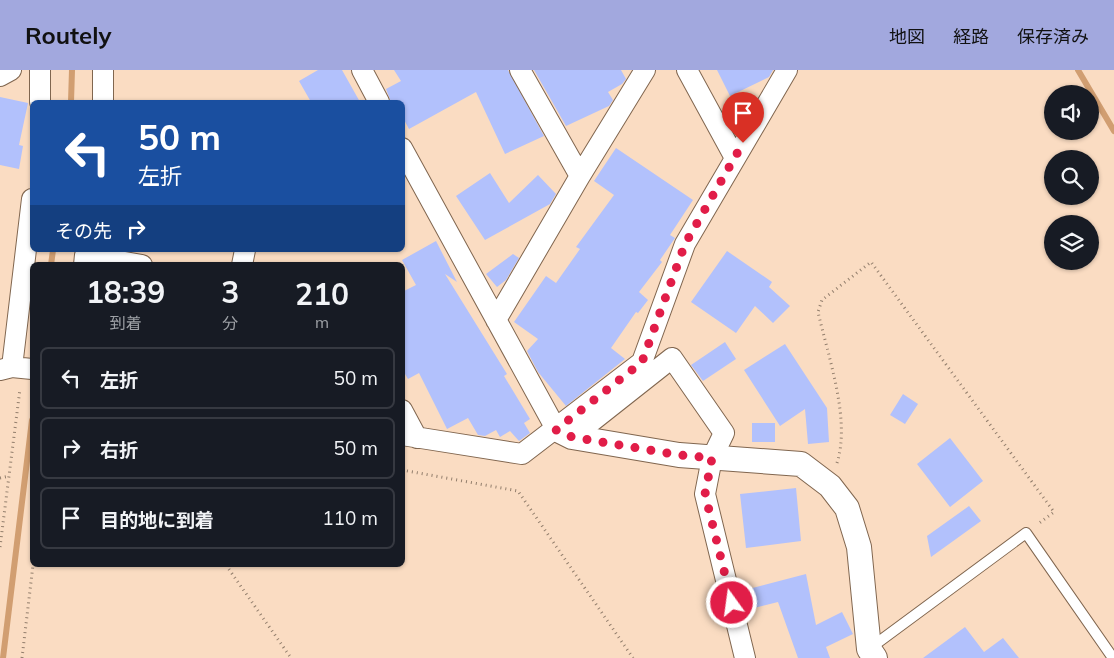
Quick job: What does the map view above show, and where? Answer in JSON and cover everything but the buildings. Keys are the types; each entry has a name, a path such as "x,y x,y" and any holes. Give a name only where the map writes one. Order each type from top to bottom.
{"street":[{"path":"0,76 11,70"},
{"path":"40,70 40,100"},
{"path":"103,70 103,100"},
{"path":"362,70 378,100"},
{"path":"520,70 580,176"},
{"path":"496,320 580,176 645,70"},
{"path":"687,70 734,158"},
{"path":"564,433 642,362 685,244 787,70"},
{"path":"405,159 411,181 564,433 679,455 801,464 830,486 847,508 859,547 867,655"},
{"path":"17,369 30,222"},
{"path":"84,262 85,255 125,262"},
{"path":"405,420 410,437 522,454 564,433 672,358 724,433 712,458 705,494 745,658"}],"lane":[{"path":"867,655 1026,533 1113,658"}],"path":[{"path":"830,486 842,449 840,411 818,312 822,300 871,262 1054,512 1026,533"},
{"path":"0,547 9,476 17,369"},
{"path":"405,471 518,491 633,658"},
{"path":"0,478 9,476"},
{"path":"22,658 33,567"},
{"path":"227,567 291,658"}],"waterway":[{"path":"71,100 72,70"},
{"path":"1078,70 1114,131"},
{"path":"51,262 53,252"},
{"path":"3,658 30,436"}],"route":[{"path":"732,603 705,494 712,458 679,455 572,437 556,430 642,362 685,244 743,143"}]}
